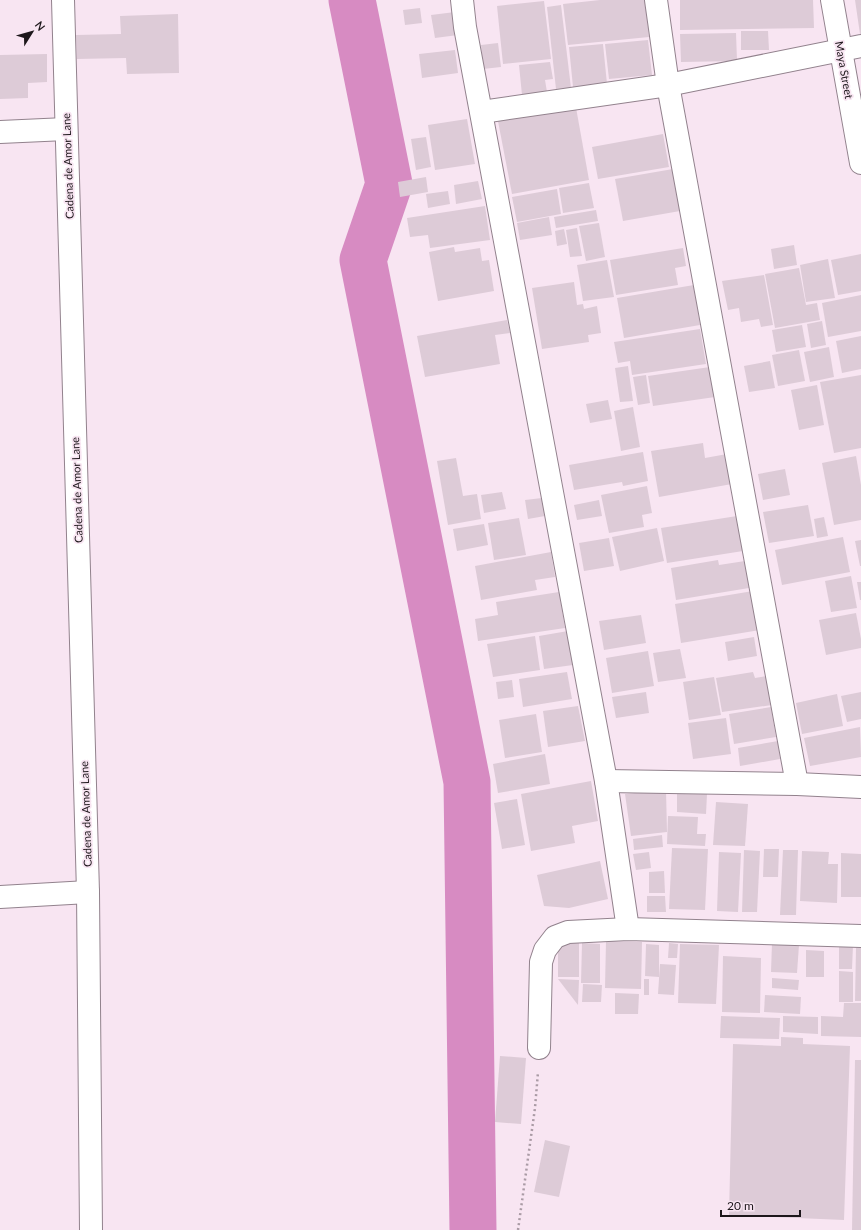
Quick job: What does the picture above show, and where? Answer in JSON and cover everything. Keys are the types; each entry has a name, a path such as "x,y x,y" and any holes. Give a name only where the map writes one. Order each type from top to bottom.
{"street":[{"name":"Cadena de Amor Lane","path":"63,0 88,892 91,1230"},
{"path":"462,0 465,27 606,781 628,929"},
{"path":"656,0 668,85 797,784"},
{"name":"Maya Street","path":"832,0 851,48 861,163"},
{"path":"482,112 668,85 851,48"},
{"path":"0,132 66,129"},
{"path":"606,781 797,784 861,787"},
{"path":"0,897 88,892"},
{"path":"539,1048 541,962 545,950 555,937 568,932 628,929 861,936"}],"path":[{"path":"518,1230 535,1108 539,1048"}],"building":[{"path":"600,0 645,0 649,37 568,45 563,4"},
{"path":"680,0 813,0 814,28 680,30"},
{"path":"855,0 861,0 861,34 860,34"},
{"path":"544,1 551,59 503,64 497,6"},
{"path":"561,5 571,88 556,89 547,7"},
{"path":"420,8 422,23 405,25 403,10"},
{"path":"455,12 458,35 435,38 431,15"},
{"path":"178,14 179,73 127,74 126,58 77,59 76,35 121,34 120,16"},
{"path":"741,31 768,31 769,50 741,50"},
{"path":"736,33 737,61 681,62 680,34"},
{"path":"648,40 652,75 609,79 605,44"},
{"path":"498,43 501,67 483,69 481,45"},
{"path":"603,44 607,84 573,87 569,47"},
{"path":"455,50 458,73 422,78 419,54"},
{"path":"47,54 47,82 28,83 28,98 0,99 0,55"},
{"path":"550,62 553,79 545,80 547,92 522,95 519,65"},
{"path":"575,102 589,180 512,194 497,116"},
{"path":"467,119 475,164 435,170 428,125"},
{"path":"663,134 669,167 598,179 592,147"},
{"path":"426,137 431,167 416,170 411,139"},
{"path":"673,169 680,211 623,221 615,179"},
{"path":"426,177 428,192 400,197 398,182"},
{"path":"478,181 482,199 456,204 454,185"},
{"path":"589,183 594,208 563,213 559,188"},
{"path":"557,189 561,214 517,222 512,197"},
{"path":"448,191 450,204 428,208 426,194"},
{"path":"485,206 490,240 430,248 428,235 410,237 407,218"},
{"path":"596,210 598,221 556,228 554,217"},
{"path":"549,217 552,235 520,240 517,223"},
{"path":"599,223 605,257 586,261 579,226"},
{"path":"577,228 582,256 570,257 566,230"},
{"path":"564,229 567,244 557,246 555,231"},
{"path":"794,245 797,265 774,269 771,249"},
{"path":"454,247 455,252 480,248 482,261 489,260 494,291 438,301 429,252"},
{"path":"683,248 686,266 675,268 678,285 616,295 610,260"},
{"path":"861,254 861,291 838,295 831,260"},
{"path":"828,259 835,298 806,302 800,265"},
{"path":"607,260 614,297 583,301 577,265"},
{"path":"799,268 806,305 817,303 820,320 775,328 765,274"},
{"path":"764,275 773,325 761,327 759,319 741,322 739,308 728,310 722,281"},
{"path":"574,282 577,305 583,304 584,309 597,306 601,333 588,335 589,342 542,349 532,288"},
{"path":"694,285 700,325 624,338 617,298"},
{"path":"861,295 861,331 828,337 822,303"},
{"path":"507,320 510,333 495,335 500,364 425,377 417,336"},
{"path":"822,321 826,345 811,348 807,324"},
{"path":"802,325 806,347 776,352 772,330"},
{"path":"700,329 706,364 632,375 630,361 618,363 614,342"},
{"path":"861,336 861,369 842,373 836,341"},
{"path":"829,347 834,377 810,382 804,352"},
{"path":"799,350 805,381 778,386 772,355"},
{"path":"770,361 775,388 749,392 744,366"},
{"path":"628,366 633,401 620,402 615,368"},
{"path":"710,367 715,397 653,406 648,376"},
{"path":"646,375 650,403 638,405 633,377"},
{"path":"861,375 861,448 834,453 820,382"},
{"path":"817,385 824,425 799,430 791,390"},
{"path":"608,400 612,419 590,423 586,404"},
{"path":"633,407 640,447 621,451 614,411"},
{"path":"703,443 705,458 727,454 732,484 659,497 651,451"},
{"path":"643,452 648,481 623,486 622,482 574,490 569,465"},
{"path":"856,456 861,485 861,520 834,525 822,463"},
{"path":"456,458 463,496 477,494 481,519 448,525 437,461"},
{"path":"785,469 790,495 763,500 758,474"},
{"path":"647,486 652,513 642,515 644,527 609,533 601,495"},
{"path":"502,492 506,509 484,513 481,495"},
{"path":"542,498 545,516 528,519 525,500"},
{"path":"599,500 602,516 577,520 574,505"},
{"path":"808,505 814,536 769,543 763,512"},
{"path":"737,516 743,551 667,563 661,528"},
{"path":"824,517 828,536 817,538 814,519"},
{"path":"519,518 526,555 494,560 488,523"},
{"path":"484,524 488,545 457,551 453,529"},
{"path":"657,528 664,561 620,571 612,537"},
{"path":"843,537 850,572 782,585 775,550"},
{"path":"609,538 614,566 584,571 579,543"},
{"path":"861,540 861,566 860,566 855,541"},
{"path":"551,552 555,577 535,580 537,590 481,600 475,566"},
{"path":"718,560 719,565 745,561 749,588 676,600 671,568"},
{"path":"851,576 857,608 831,612 825,581"},
{"path":"857,582 861,582 861,600 860,600"},
{"path":"753,591 760,630 681,643 675,604"},
{"path":"559,592 565,628 478,641 475,619 498,615 496,602"},
{"path":"856,613 861,639 861,648 826,655 819,620"},
{"path":"641,615 646,643 604,650 599,621"},
{"path":"568,631 573,665 544,669 539,636"},
{"path":"535,636 540,670 493,677 487,644"},
{"path":"754,637 757,656 728,661 725,642"},
{"path":"680,649 686,678 658,682 653,653"},
{"path":"648,651 654,686 612,693 606,658"},
{"path":"567,672 572,699 523,707 519,679"},
{"path":"753,672 755,678 767,676 772,705 722,712 716,678"},
{"path":"714,677 721,715 689,720 683,682"},
{"path":"512,680 514,697 498,699 496,682"},
{"path":"646,692 649,713 616,718 612,697"},
{"path":"861,692 861,719 847,722 841,696"},
{"path":"837,694 843,726 802,734 796,703"},
{"path":"578,706 585,741 548,747 543,711"},
{"path":"771,707 776,737 734,744 729,714"},
{"path":"536,714 542,752 505,758 499,720"},
{"path":"726,718 731,754 693,759 688,723"},
{"path":"860,727 861,757 810,766 804,738"},
{"path":"778,741 780,759 740,766 738,748"},
{"path":"545,754 550,784 498,793 493,764"},
{"path":"591,781 598,821 572,826 575,843 531,851 521,794"},
{"path":"666,790 667,832 631,836 625,794"},
{"path":"677,792 707,794 706,814 677,812"},
{"path":"517,799 525,845 502,849 494,803"},
{"path":"716,802 748,804 745,846 713,845"},
{"path":"668,816 698,817 697,834 706,834 705,846 667,844"},
{"path":"662,835 663,847 634,850 633,839"},
{"path":"672,848 708,849 705,910 669,909"},
{"path":"764,849 779,849 778,877 763,877"},
{"path":"744,850 760,851 757,912 742,912"},
{"path":"783,850 798,850 796,915 780,915"},
{"path":"802,851 829,852 828,864 838,864 837,903 800,901"},
{"path":"649,852 651,868 636,870 633,854"},
{"path":"719,852 741,853 738,912 717,911"},
{"path":"841,853 861,854 861,897 841,897"},
{"path":"600,861 608,899 569,908 544,906 537,875"},
{"path":"664,871 665,893 649,893 649,872"},
{"path":"647,896 665,896 666,912 647,912"},
{"path":"606,941 642,942 641,989 605,988"},
{"path":"558,942 579,942 579,977 558,977"},
{"path":"582,943 600,944 600,983 581,983"},
{"path":"669,943 678,944 677,958 668,958"},
{"path":"772,943 799,945 797,973 771,972"},
{"path":"646,944 659,945 659,977 645,976"},
{"path":"680,944 719,945 716,1004 678,1003"},
{"path":"839,945 853,945 852,969 839,969"},
{"path":"856,948 861,948 861,1001 855,1001"},
{"path":"806,950 824,951 824,977 806,977"},
{"path":"723,956 761,958 760,1013 722,1012"},
{"path":"660,964 676,965 674,995 658,994"},
{"path":"839,971 853,972 853,1002 839,1002"},
{"path":"772,978 799,980 798,990 772,988"},
{"path":"558,979 579,980 578,1005"},
{"path":"644,979 649,979 649,995 644,995"},
{"path":"583,984 602,985 601,1002 582,1002"},
{"path":"615,993 639,994 638,1014 615,1014"},
{"path":"765,995 801,997 800,1014 764,1012"},
{"path":"844,1003 861,1003 861,1037 821,1036 821,1016 843,1017"},
{"path":"721,1016 780,1018 779,1039 720,1038"},
{"path":"783,1016 818,1017 818,1034 783,1032"},
{"path":"781,1037 803,1038 803,1044 850,1046 844,1220 729,1215 733,1044 781,1046"},
{"path":"500,1056 526,1058 521,1124 495,1122"},
{"path":"855,1060 861,1060 861,1230 852,1230"},
{"path":"545,1140 570,1146 559,1197 534,1192"}],"waterway":[{"path":"352,0 389,184 363,260 467,782 473,1230"}]}
